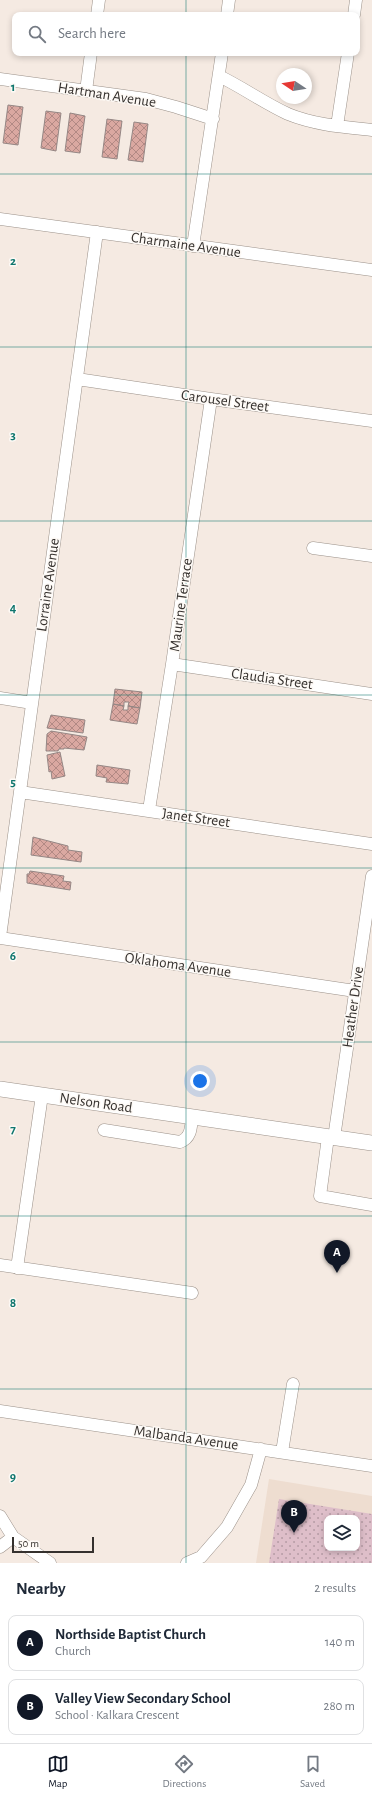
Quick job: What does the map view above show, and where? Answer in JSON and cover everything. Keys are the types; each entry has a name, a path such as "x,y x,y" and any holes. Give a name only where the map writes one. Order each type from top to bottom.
{"main road":[{"name":"Nelson Road","path":"0,1089 372,1144"}],"street":[{"path":"97,12 99,0"},
{"path":"227,12 229,0"},
{"path":"354,12 356,0"},
{"path":"86,90 92,56"},
{"path":"194,246 221,56"},
{"path":"338,126 348,56"},
{"path":"218,76 287,113 314,122 372,130"},
{"name":"Hartman Avenue","path":"0,79 86,90 159,102 213,119"},
{"name":"Charmaine Avenue","path":"0,218 372,270"},
{"name":"Lorraine Avenue","path":"0,938 97,232"},
{"name":"Carousel Street","path":"77,379 372,421"},
{"name":"Maurine Terrace","path":"149,810 211,399"},
{"path":"313,548 372,556"},
{"name":"Claudia Street","path":"172,664 372,694"},
{"path":"0,698 32,703"},
{"name":"Janet Street","path":"20,792 372,844"},
{"name":"Heather Drive","path":"372,876 355,991 320,1196 372,1205"},
{"name":"Oklahoma Avenue","path":"0,938 355,991"},
{"path":"17,1268 42,1095"},
{"name":"Nelson Road","path":"104,1130 180,1142 188,1137 192,1118"},
{"path":"0,1265 192,1293"},
{"path":"282,1452 293,1384"},
{"name":"Malbanda Avenue","path":"0,1411 372,1466"},
{"path":"187,1563 202,1560 227,1527 251,1485 260,1449"},
{"path":"0,1516 13,1537 50,1563"},
{"path":"0,1547 13,1537"}],"shaded area":[{"path":"269,1479 372,1496 372,1563 256,1563"},
{"path":"279,1499 372,1514 372,1563 269,1563"}],"building":[{"path":"8,105 23,107 18,145 3,143"},
{"path":"46,111 61,113 56,151 41,148"},
{"path":"70,113 85,116 80,153 65,151"},
{"path":"107,119 122,121 117,159 102,157"},
{"path":"134,122 148,124 143,162 128,160"},
{"path":"115,689 142,692 140,708 128,706 129,702 124,702 124,706 113,704"},
{"path":"113,704 124,706 123,710 128,710 128,706 140,708 137,724 110,720"},
{"path":"51,715 85,720 83,733 47,728"},
{"path":"51,731 87,737 84,750 64,748 59,749 58,751 46,751 47,734"},
{"path":"60,752 65,776 52,779 51,771 49,772 47,755"},
{"path":"97,765 130,770 128,784 106,782 107,778 96,776"},
{"path":"33,837 68,846 68,850 82,852 81,862 31,855"},
{"path":"30,871 64,876 63,881 71,882 70,890 27,883 27,874 29,874"}],"place":[{"name":"Northside Baptist Church","path":"337,1273"},
{"name":"Valley View Secondary School","path":"294,1533"}]}
